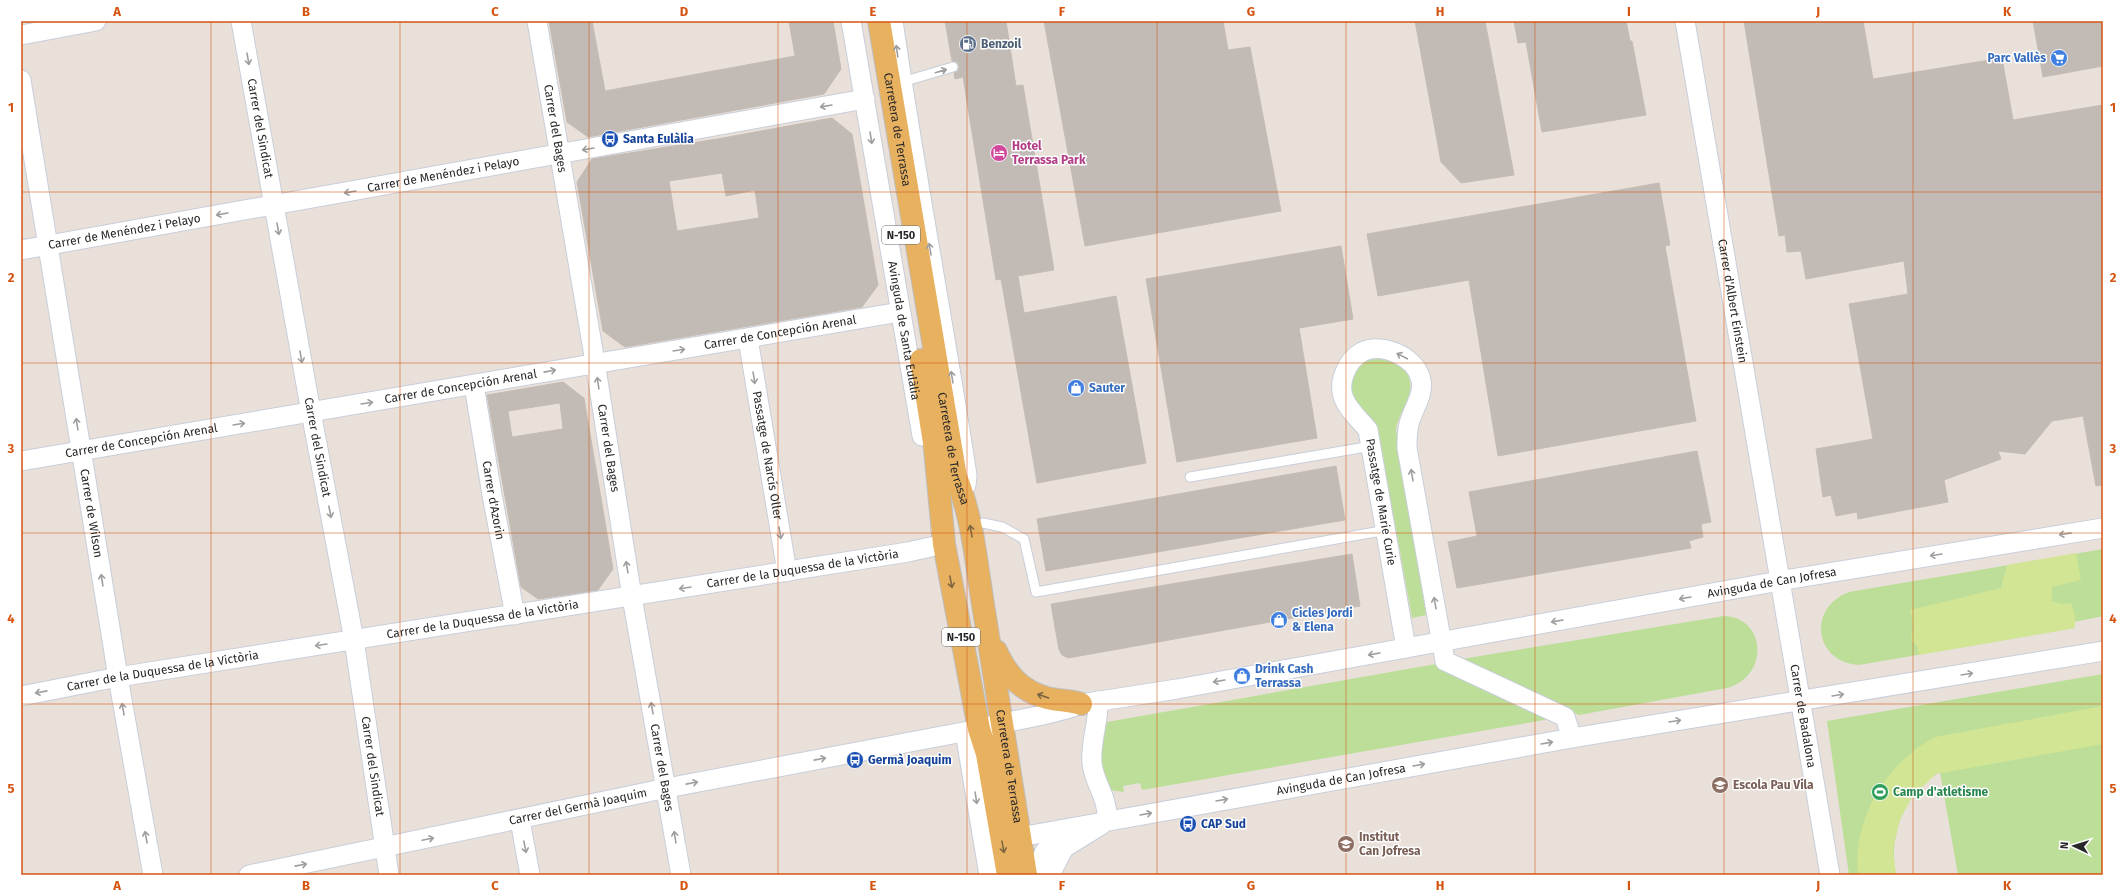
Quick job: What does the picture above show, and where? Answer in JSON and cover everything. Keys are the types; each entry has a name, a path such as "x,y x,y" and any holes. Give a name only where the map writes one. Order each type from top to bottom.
{"main road":[{"name":"Carretera de Terrassa","path":"865,21 897,209 935,449 944,544 972,730 1008,875"},
{"name":"Carretera de Terrassa","path":"879,21 956,477 965,499 1003,721 1026,875"},
{"path":"987,631 1008,674 1024,689 1048,698 1089,702"}],"street":[{"path":"21,35 96,21"},
{"name":"Carrer del Sindicat","path":"241,21 311,412 354,640 389,875"},
{"name":"Carrer del Bages","path":"537,21 595,362 632,597 667,788 681,875"},
{"name":"Avinguda de Santa Eulàlia","path":"851,21 900,312 944,544"},
{"path":"893,21 953,384 966,475 965,499"},
{"name":"Carrer d'Albert Einstein","path":"1685,21 1779,581"},
{"name":"Carrer de Wilson","path":"21,80 118,677 153,875"},
{"name":"Carrer de Menéndez i Pelayo","path":"21,250 865,99"},
{"name":"Carrer de Concepción Arenal","path":"21,461 474,385 595,362 748,339 900,312"},
{"name":"Passatge de Narcís Oller","path":"748,339 787,572"},
{"name":"Passatge de Marie Curie","path":"1406,648 1387,530 1368,430 1350,410 1343,398 1342,385 1347,368 1354,358 1364,351 1383,349 1406,358 1412,364 1421,379 1422,388 1409,426 1407,448 1441,641"},
{"name":"Carrer d'Azorin","path":"474,385 492,495 516,615"},
{"name":"Avinguda de Can Jofresa","path":"972,730 1003,721 1068,709 1089,702 1406,648 1779,581 2103,528"},
{"name":"Carrer de la Duquessa de la Victòria","path":"21,696 118,677 632,597 908,552 944,544"},
{"name":"Carrer de Badalona","path":"1779,581 1830,875"},
{"path":"1441,641 1445,661 1565,717 1572,738"},
{"name":"Avinguda de Can Jofresa","path":"1020,833 1031,835 1572,738 2103,651"},
{"path":"1050,875 1064,848 1109,820 1104,798 1095,776 1092,763 1092,753 1098,715 1089,702"},
{"name":"Carrer del Germà Joaquim","path":"249,875 520,820 667,788 972,730"},
{"path":"978,756 997,771 1010,822 1020,833"},
{"path":"978,756 989,875"},
{"path":"520,820 530,875"},
{"path":"1035,875 1044,852 1060,830"}],"lane":[{"path":"902,82 953,67"},
{"path":"1190,477 1372,446"},
{"path":"983,523 1002,527 1024,539 1036,592 1387,530"}],"green space":[{"path":"1370,358 1389,360 1397,364 1408,374 1410,382 1410,391 1396,430 1426,615 1412,618 1378,430 1373,422 1353,401 1349,389 1352,377 1356,371"},
{"path":"2103,549 2103,616 2074,622 2075,628 1859,665 1844,662 1833,655 1825,645 1821,633 1822,621 1827,610 1836,600 1849,592"},
{"path":"2076,553 2081,580 2052,587 2052,601 2062,604 2071,603 2075,615 2075,628 1919,655 1917,645 1914,644 1911,639 1913,625 1910,610 2001,588 2007,565"},
{"path":"1724,616 1738,619 1748,626 1755,636 1757,648 1756,660 1751,672 1741,682 1727,688 1579,715 1462,659"},
{"path":"1436,664 1556,718 1142,790 1140,783 1123,786 1124,792 1110,790 1103,773 1101,765 1101,748 1107,722"},
{"path":"2103,674 2103,875 1958,875 1940,772 1927,781 1917,791 1908,803 1902,816 1894,845 1896,875 1849,875 1827,721"},
{"path":"2103,706 2103,744 1936,774 1912,797 1900,820 1893,849 1896,875 1858,875 1858,854 1861,833 1867,814 1876,795 1888,777 1901,762 1917,748 1935,737"}],"building":[{"path":"549,21 592,21 605,91 795,56 789,21 833,21 841,69 824,94 588,137 567,122"},
{"path":"945,21 1006,21 1016,86 1023,85 1054,270 1018,276 1024,313 1116,296 1146,463 1037,483 1001,279 996,280 963,77 955,79 954,73 958,71 959,66 957,62 952,61"},
{"path":"1044,21 1223,21 1228,50 1250,47 1281,211 1085,246"},
{"path":"1415,21 1485,21 1514,175 1461,183 1441,162"},
{"path":"1514,21 1626,21 1630,41 1632,41 1646,115 1542,132 1526,42 1518,43"},
{"path":"1744,21 1863,21 1873,79 2002,58 2013,120 2103,105 2103,485 2096,486 2083,416 2052,421 2025,454 1998,451 2001,459 1944,480 1948,502 1858,519 1857,512 1836,516 1831,495 1823,497 1816,449 1873,439 1849,304 1908,294 1904,261 1806,279 1801,251 1787,252 1785,235 1779,236"},
{"path":"2033,21 2103,21 2103,66 2043,77"},
{"path":"832,118 852,134 878,285 862,307 625,347 603,331 577,182 592,159 717,139","holes":["722,173 726,196 755,190 759,218 677,231 669,181"]},
{"path":"1659,183 1670,245 1665,246 1696,421 1498,456 1469,280 1378,296 1367,234"},
{"path":"1341,246 1353,319 1299,328 1317,438 1177,462 1146,279"},
{"path":"563,382 584,398 613,569 598,590 538,599 521,587 487,395","holes":["560,403 563,429 512,437 508,411"]},
{"path":"1697,451 1711,522 1701,524 1703,537 1689,541 1691,548 1457,588 1448,542 1477,536 1469,492"},
{"path":"1336,466 1345,520 1046,571 1037,519"},
{"path":"1352,554 1360,606 1068,658 1062,655 1059,650 1051,604"}],"place":[{"name":"Benzoil","path":"968,44"},
{"name":"Parc Vallès","path":"2059,58"},
{"name":"Santa Eulàlia","path":"610,139"},
{"name":"Hotel Terrassa Park","path":"999,153"},
{"name":"Sauter","path":"1076,388"},
{"name":"Cicles Jordi & Elena","path":"1279,620"},
{"name":"Drink Cash Terrassa","path":"1242,676"},
{"name":"Germà Joaquim","path":"855,760"},
{"name":"Escola Pau Vila","path":"1720,785"},
{"name":"Camp d'atletisme","path":"1880,792"},
{"name":"CAP Sud","path":"1188,824"},
{"name":"Institut Can Jofresa","path":"1346,844"}]}
